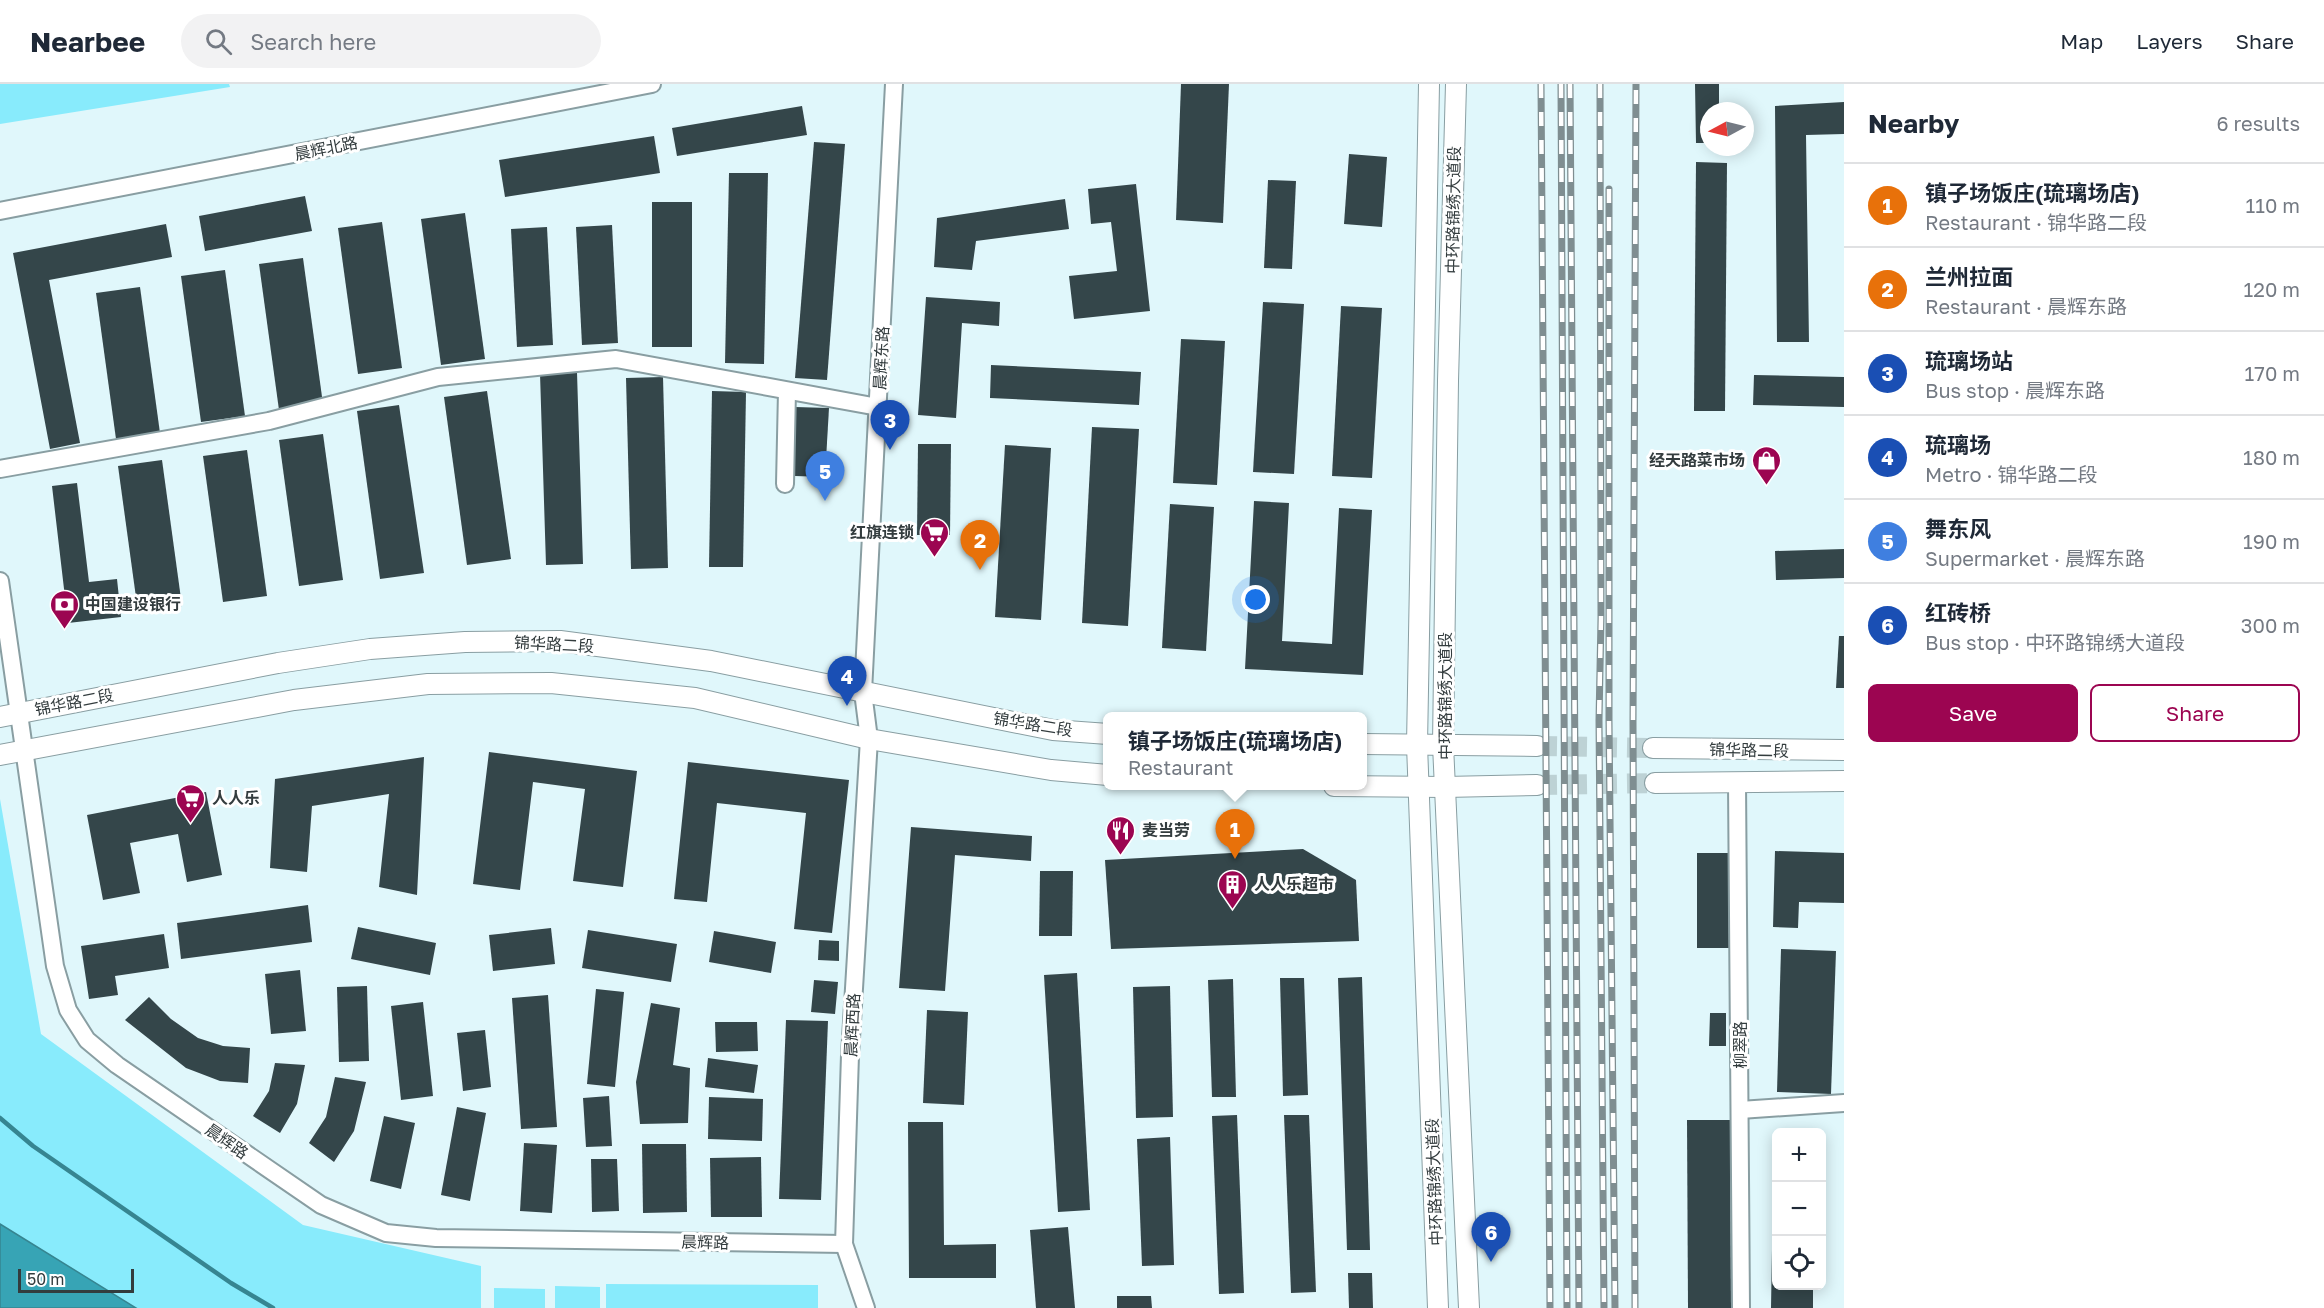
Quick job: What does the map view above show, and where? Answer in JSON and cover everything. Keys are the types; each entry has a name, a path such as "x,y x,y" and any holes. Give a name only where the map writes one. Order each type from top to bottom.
{"main road":[{"name":"中环路锦绣大道段","path":"1429,84 1417,745 1438,1308"},
{"name":"中环路锦绣大道段","path":"1456,84 1448,381 1443,745 1468,1308"},
{"name":"锦华路二段","path":"9,715 278,663 370,649 465,642 560,641 711,661 1053,730 1103,734"},
{"path":"0,755 294,700 428,684 551,682 695,698 869,739 1051,770 1103,775"},
{"path":"1367,744 1537,746"},
{"name":"锦华路二段","path":"1653,748 1844,750"},
{"name":"锦华路二段","path":"1655,783 1844,781"},
{"path":"1367,786 1537,785"}],"street":[{"name":"晨辉北路","path":"0,211 652,84"},
{"name":"晨辉东路","path":"869,739 863,692 894,84"},
{"path":"0,469 269,421 438,377 616,359 878,407"},
{"path":"786,484 787,391"},
{"name":"晨辉路","path":"0,581 9,715 23,750 55,966 68,1010 87,1040 117,1065 321,1205 386,1233 426,1237 844,1244"},
{"name":"晨辉西路","path":"866,1308 844,1244 850,1055 869,739"},
{"name":"柳翠路","path":"1737,782 1741,1308"},
{"path":"1740,1110 1844,1103"}],"shaded area":[{"path":"0,84 229,84 230,87 0,124"},
{"path":"0,799 41,1034 303,1225 481,1266 481,1308 0,1308"},
{"path":"0,1224 136,1308 0,1308"},
{"path":"606,1284 818,1285 818,1308 606,1308"},
{"path":"555,1286 600,1287 600,1308 555,1308"},
{"path":"494,1288 545,1289 545,1308 494,1308"}],"building":[{"path":"1181,84 1229,84 1223,223 1176,220"},
{"path":"1695,84 1719,84 1719,102 1700,102 1700,143 1696,143"},
{"path":"1844,102 1844,134 1806,135 1809,342 1777,342 1775,106"},
{"path":"802,106 807,135 677,156 672,128"},
{"path":"654,136 660,173 505,197 499,160"},
{"path":"814,142 845,144 827,380 795,378"},
{"path":"1349,154 1387,157 1382,227 1344,224"},
{"path":"1696,162 1727,163 1725,411 1694,411"},
{"path":"729,173 768,173 764,364 725,363"},
{"path":"1268,180 1296,181 1292,269 1264,268"},
{"path":"1136,184 1150,311 1074,319 1069,276 1117,271 1111,222 1091,224 1088,189"},
{"path":"305,196 312,231 205,251 199,216"},
{"path":"1065,199 1069,229 976,241 972,270 934,267 937,218"},
{"path":"652,202 692,202 692,347 652,347"},
{"path":"465,213 485,359 441,365 421,219"},
{"path":"382,222 402,368 358,374 338,228"},
{"path":"166,224 172,257 49,280 80,443 50,449 13,253"},
{"path":"612,225 618,343 582,345 576,227"},
{"path":"547,227 553,345 517,347 511,229"},
{"path":"303,258 323,404 279,410 259,264"},
{"path":"225,270 245,416 201,422 181,276"},
{"path":"140,287 160,433 116,439 96,293"},
{"path":"926,297 1000,302 999,326 962,323 956,418 918,415"},
{"path":"1263,302 1304,304 1294,474 1253,472"},
{"path":"1341,306 1382,308 1372,478 1332,476"},
{"path":"1181,339 1225,341 1217,485 1173,483"},
{"path":"991,365 1141,372 1139,405 990,398"},
{"path":"577,373 583,564 546,565 540,374"},
{"path":"1754,375 1844,377 1844,407 1753,405"},
{"path":"663,377 668,568 631,569 626,378"},
{"path":"487,391 511,559 467,565 444,397"},
{"path":"712,391 746,392 743,567 709,567"},
{"path":"399,405 424,573 380,579 357,411"},
{"path":"795,407 829,408 825,477 795,476"},
{"path":"1092,427 1139,429 1128,626 1082,623"},
{"path":"323,434 343,580 299,586 279,440"},
{"path":"918,444 951,444 950,535 917,535"},
{"path":"1005,445 1051,448 1041,620 995,617"},
{"path":"247,450 267,596 223,602 203,456"},
{"path":"162,460 182,606 138,612 118,466"},
{"path":"77,483 89,582 117,579 121,617 68,623 52,486"},
{"path":"1254,501 1289,503 1282,641 1332,644 1339,508 1372,510 1363,675 1245,669"},
{"path":"1170,504 1214,507 1206,651 1162,648"},
{"path":"1844,549 1844,578 1776,580 1775,551"},
{"path":"1839,636 1844,636 1844,688 1836,688"},
{"path":"489,752 637,771 623,887 573,881 585,789 533,782 520,890 473,884"},
{"path":"424,757 417,895 379,887 389,794 312,806 307,872 270,868 275,779"},
{"path":"688,762 849,780 832,933 794,929 806,813 717,803 707,902 674,899"},
{"path":"206,792 222,875 187,882 178,834 130,843 140,893 103,900 87,815"},
{"path":"911,827 1032,836 1031,861 955,855 945,991 899,988"},
{"name":"人人乐超市","path":"1303,849 1356,880 1359,941 1111,949 1105,860"},
{"path":"1775,851 1844,853 1844,903 1799,902 1798,928 1773,927"},
{"path":"1697,853 1728,853 1729,948 1697,948"},
{"path":"1040,871 1073,871 1072,936 1039,936"},
{"path":"308,905 312,942 181,959 177,923"},
{"path":"358,927 436,943 430,975 351,959"},
{"path":"551,928 555,964 493,971 489,935"},
{"path":"588,930 677,944 671,982 582,968"},
{"path":"714,931 776,942 771,973 709,962"},
{"path":"164,934 169,968 115,976 118,995 89,999 81,946"},
{"path":"819,940 839,941 839,961 818,960"},
{"path":"1781,949 1836,951 1831,1094 1777,1092"},
{"path":"300,970 306,1031 271,1034 265,974"},
{"path":"1077,973 1090,1210 1058,1212 1044,975"},
{"path":"1362,977 1370,1250 1347,1250 1338,978"},
{"path":"1280,978 1304,978 1308,1095 1283,1096"},
{"path":"1233,979 1236,1097 1212,1097 1208,980"},
{"path":"814,980 838,982 835,1014 811,1012"},
{"path":"367,986 369,1061 339,1062 337,987"},
{"path":"1170,986 1173,1117 1136,1118 1133,987"},
{"path":"596,989 624,992 615,1087 587,1084"},
{"path":"548,995 557,1127 521,1129 512,998"},
{"path":"149,997 171,1019 198,1038 223,1046 250,1048 248,1083 220,1081 186,1068 125,1020"},
{"path":"423,1002 433,1096 401,1100 391,1006"},
{"path":"651,1003 680,1008 673,1065 690,1068 688,1123 640,1124 636,1082"},
{"path":"927,1010 968,1012 964,1105 923,1103"},
{"path":"1710,1013 1726,1013 1726,1046 1709,1046"},
{"path":"786,1020 828,1021 821,1200 779,1199"},
{"path":"715,1022 757,1022 758,1051 716,1052"},
{"path":"485,1030 491,1087 463,1091 457,1033"},
{"path":"708,1058 758,1065 754,1093 705,1087"},
{"path":"275,1063 305,1065 297,1104 280,1133 253,1116 269,1091"},
{"path":"335,1077 366,1082 354,1131 334,1162 309,1143 326,1117"},
{"path":"609,1096 612,1146 586,1147 583,1098"},
{"path":"709,1097 763,1099 762,1141 708,1139"},
{"path":"457,1107 486,1113 470,1201 441,1195"},
{"path":"1237,1115 1244,1293 1219,1294 1212,1116"},
{"path":"1284,1115 1309,1115 1316,1292 1291,1293"},
{"path":"384,1116 415,1123 401,1189 370,1181"},
{"path":"1687,1120 1730,1120 1731,1308 1688,1308"},
{"path":"908,1122 943,1122 944,1245 996,1244 996,1278 909,1278"},
{"path":"1170,1137 1174,1265 1142,1266 1137,1139"},
{"path":"524,1143 557,1145 552,1213 520,1211"},
{"path":"642,1144 686,1144 687,1212 643,1213"},
{"path":"761,1157 762,1217 711,1217 710,1158"},
{"path":"591,1159 617,1159 619,1211 592,1212"},
{"path":"1068,1227 1075,1308 1036,1308 1030,1230"},
{"path":"1772,1250 1772,1290 1813,1290 1813,1308 1771,1308"},
{"path":"1348,1273 1372,1273 1373,1308 1349,1308"},
{"path":"1117,1296 1151,1296 1152,1308 1117,1308"}],"waterway":[{"path":"0,1118 33,1146 231,1283 273,1308"}],"tunnel":[{"path":"1537,746 1653,748"},
{"path":"1537,785 1655,783"}],"railway":[{"path":"1541,84 1550,1308"},
{"path":"1561,84 1567,1308"},
{"path":"1570,84 1579,1308"},
{"path":"1600,84 1601,618 1599,720 1604,1308"},
{"path":"1635,1308 1633,721 1636,84"},
{"path":"1609,189 1609,721 1615,1308"}],"place":[{"name":"琉璃场站","path":"890,450"},
{"name":"经天路菜市场","path":"1766,486"},
{"name":"舞东风","path":"825,501"},
{"name":"红旗连锁","path":"935,558"},
{"name":"兰州拉面","path":"980,570"},
{"name":"中国建设银行","path":"64,630"},
{"name":"琉璃场","path":"847,706"},
{"name":"人人乐","path":"191,824"},
{"name":"麦当劳","path":"1121,856"},
{"name":"镇子场饭庄(琉璃场店)","path":"1235,859"},
{"name":"人人乐超市","path":"1233,910"},
{"name":"红砖桥","path":"1491,1262"}]}
